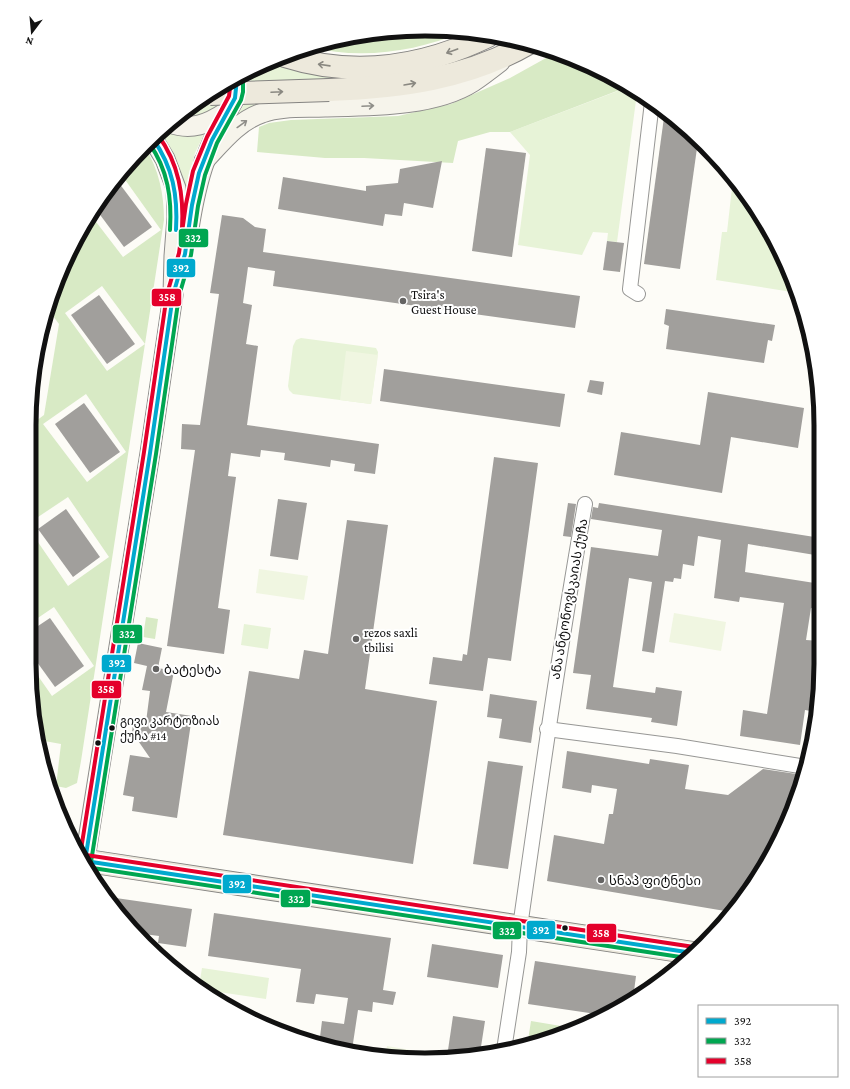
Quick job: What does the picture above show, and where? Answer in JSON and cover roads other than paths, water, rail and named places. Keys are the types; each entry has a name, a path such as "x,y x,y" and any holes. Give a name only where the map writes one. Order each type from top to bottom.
{"main road":[{"path":"295,59 314,64 336,67 378,68 429,59 479,39"},
{"path":"222,94 371,88 417,83 460,72 520,48"},
{"path":"204,161 233,131 261,113 283,109 373,106 427,99 452,92 472,82 520,48"},
{"path":"173,295 185,254 195,188 204,161 237,91 237,85"},
{"path":"178,125 195,127 214,120 226,112"},
{"path":"85,853 150,453 173,295 177,218 176,188 165,159 156,144"},
{"path":"91,863 686,952"}],"street":[{"path":"638,294 630,289 651,109"},
{"name":"ანა ანტონოვსკაიას ქუჩა","path":"505,1045 519,952 520,927 547,729 585,504"},
{"path":"547,729 677,746 801,765"}],"place":[{"name":"Tsira's Guest House","path":"403,301"},
{"name":"rezos saxli tbilisi","path":"356,639"},
{"name":"ბატესტა","path":"156,669"},
{"name":"გივი კარტოზიას ქუჩა #14","path":"112,728"},
{"name":"სნაპ ფიტნესი","path":"601,880"}]}
